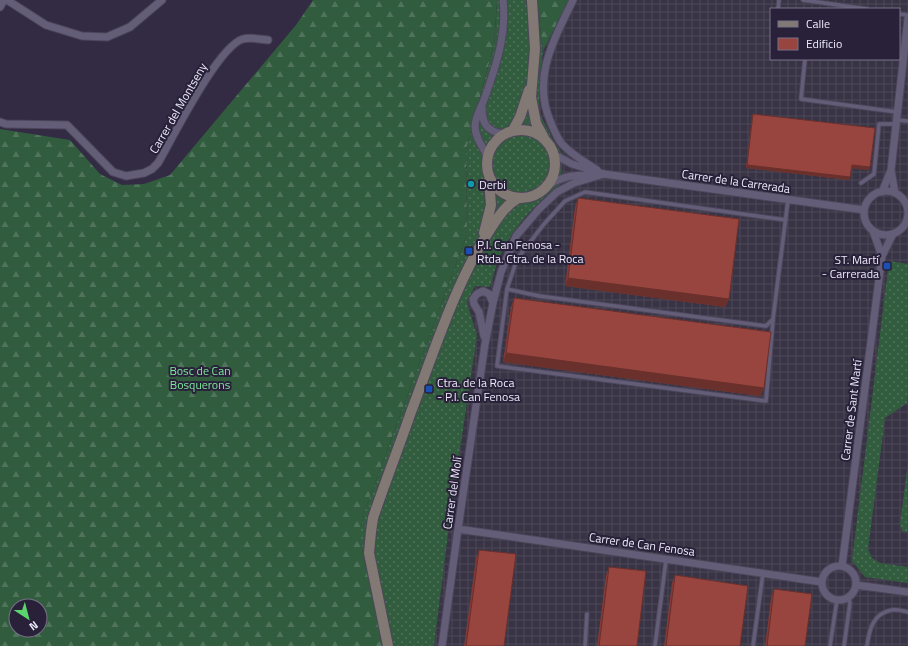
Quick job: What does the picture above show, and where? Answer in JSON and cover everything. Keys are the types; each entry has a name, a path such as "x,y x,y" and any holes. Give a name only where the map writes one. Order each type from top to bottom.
{"street":[{"path":"0,7 5,0 46,25 82,36 108,37 130,26 162,0"},
{"path":"487,155 475,131 475,124 492,78 502,41 504,25 503,0"},
{"path":"489,180 498,190 510,197 517,198 536,195 548,185 554,171 555,155 536,123 531,97 534,49 532,0"},
{"path":"573,0 551,47 544,72 544,98 554,132 562,144 573,155 604,174"},
{"path":"882,192 891,170 908,22"},
{"name":"Carrer del Montseny","path":"0,122 6,124 67,126 113,172 126,176 144,173 158,164 210,72 234,44 244,38 268,40"},
{"path":"513,130 520,117 532,81"},
{"path":"482,106 482,118 487,128 491,131 503,134"},
{"path":"481,243 491,205 486,166 487,155 495,142 503,134 513,130 531,131 544,138"},
{"name":"Carrer de la Carrerada","path":"555,155 572,164 604,174 864,210"},
{"path":"891,170 895,193"},
{"name":"Carrer de la Carrerada","path":"548,185 570,176 604,174"},
{"name":"Carrer del Molí","path":"442,646 485,344 501,272 516,236 539,209 557,192 574,183 604,174"},
{"path":"882,192 895,193 905,202 908,215 907,221 903,227 893,234 879,234 868,226 864,219 864,210 869,199 875,194 882,192"},
{"path":"388,646 369,553 373,518 456,295 481,243 501,212 510,202 517,198"},
{"name":"Carrer de Sant Martí","path":"873,231 882,256"},
{"name":"Carrer de Sant Martí","path":"842,566 882,256 893,234"},
{"name":"Carrer del Molí","path":"485,344 483,326 473,299 477,294 483,291 489,294 493,303"},
{"name":"Carrer de Can Fenosa","path":"458,529 822,582"},
{"path":"842,566 848,568 852,572 856,578 856,585 854,592 848,598 837,600 829,597 824,590 822,582 828,571 834,567 842,566"},
{"path":"856,585 908,592"}],"lane":[{"path":"803,0 860,8"},
{"path":"805,60 801,99 908,121"},
{"path":"861,183 874,174 879,124 897,119"},
{"path":"786,220 585,192 565,201 544,224 517,259 507,289 497,366 766,401 774,319 786,220 788,200"},
{"path":"507,289 539,296 766,326 774,319"},
{"path":"655,646 666,559"},
{"path":"753,646 763,573"},
{"path":"844,646 850,603 848,598"},
{"path":"830,646 837,600"},
{"path":"867,646 872,625 879,615 892,610 908,612"},
{"path":"585,646 587,614"}],"shaded area":[{"path":"569,0 908,0 908,646 434,646 451,510 477,336 467,302 475,286 490,287 499,260 517,226 545,196 560,185 563,155 552,138 539,112 539,87 543,51"}],"green space":[{"name":"Bosc de Can Bosquerons","path":"313,0 505,0 497,2 494,44 466,150 467,234 365,510 361,527 361,544 383,646 0,646 0,129 70,140 100,174 122,185 144,184 170,175 296,25"},
{"path":"505,0 537,0 543,51 539,87 539,112 552,138 563,155 560,185 532,209 509,239 498,261 490,287 475,286 467,302 477,336 451,510 434,646 383,646 361,544 361,527 365,510 467,234 466,150 494,44 497,2"},
{"path":"537,0 569,0 543,51"},
{"path":"889,261 908,264 908,393 907,403 885,418 868,549 872,558 880,563 908,567 908,583 865,577 852,561"},
{"path":"908,463 908,533 902,531 900,524"}],"building":[{"path":"753,114 875,128 870,167 852,165 850,177 747,165"},
{"path":"578,198 739,219 729,299 568,278"},
{"path":"514,298 771,332 764,388 506,353"},
{"path":"479,550 516,554 504,646 466,646"},
{"path":"609,567 646,571 637,646 599,646"},
{"path":"675,575 748,586 740,646 666,646"},
{"path":"774,589 812,594 805,646 767,646"}],"place":[{"name":"Derbi","path":"471,184"},
{"name":"P.I. Can Fenosa - Rtda. Ctra. de la Roca","path":"469,251"},
{"name":"ST. Martí - Carrerada","path":"887,266"},
{"name":"Ctra. de la Roca - P.I. Can Fenosa","path":"429,389"}]}
